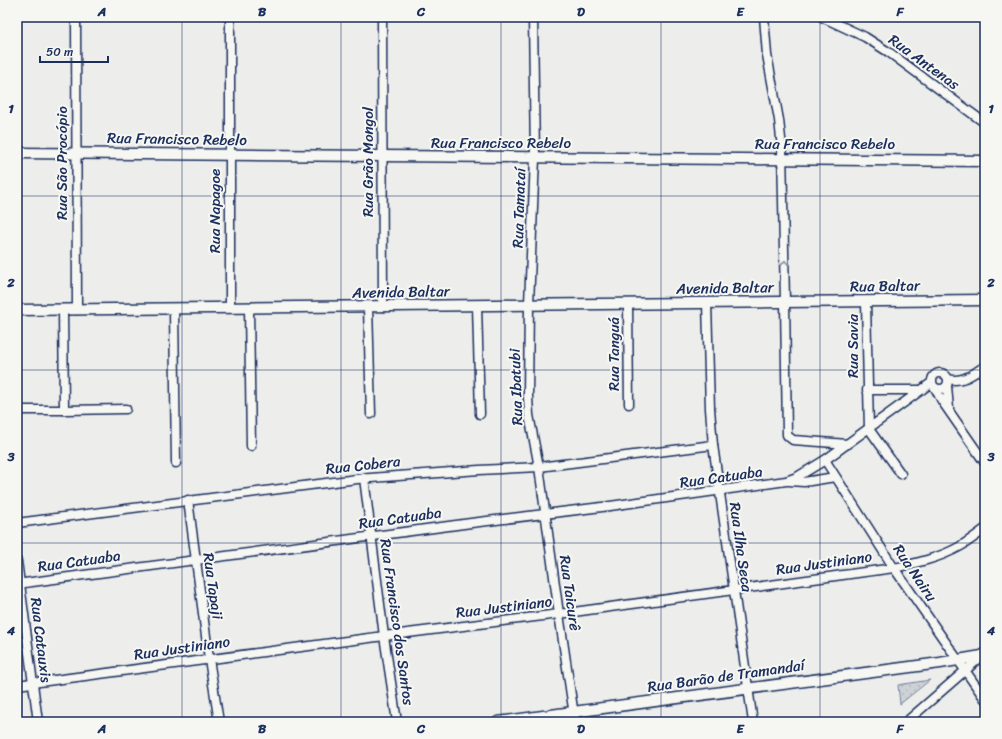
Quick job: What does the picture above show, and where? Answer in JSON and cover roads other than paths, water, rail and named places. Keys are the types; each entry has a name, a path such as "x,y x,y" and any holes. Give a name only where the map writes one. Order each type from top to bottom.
{"street":[{"name":"Rua São Procópio","path":"76,17 77,310"},
{"name":"Rua Napagoe","path":"230,17 230,308"},
{"name":"Rua Grão Mongol","path":"382,17 383,307"},
{"name":"Rua Tamataí","path":"529,304 535,158 534,17"},
{"path":"764,17 767,55 779,120 782,159 787,434 790,439 793,440 848,444"},
{"name":"Rua Antenas","path":"822,17 865,37 890,53 985,123"},
{"name":"Rua Francisco Rebelo","path":"17,153 985,161"},
{"name":"Rua Baltar","path":"785,302 985,300"},
{"name":"Avenida Baltar","path":"17,310 785,302"},
{"name":"Rua Savia","path":"866,302 869,429"},
{"name":"Rua Ilha Seca","path":"707,303 710,408 713,445 733,590 754,722"},
{"name":"Rua Ibatubi","path":"529,304 528,397 532,432 539,467"},
{"name":"Rua Tanguá","path":"628,304 629,404"},
{"path":"477,306 480,414"},
{"path":"368,307 371,414"},
{"path":"249,308 251,446"},
{"path":"174,309 176,463"},
{"path":"63,310 64,410"},
{"path":"947,382 961,380 985,366"},
{"path":"949,409 947,382 944,374 938,373 932,377 933,386 985,463"},
{"path":"933,386 943,389 947,382"},
{"name":"Rua Catuaba","path":"18,583 786,481 797,477 825,460 921,390 933,386"},
{"name":"Rua Savia","path":"867,390 921,390"},
{"path":"17,410 126,409"},
{"path":"869,429 901,474"},
{"name":"Rua Cobera","path":"17,523 364,478 539,467 713,445"},
{"name":"Rua Nairu","path":"825,460 894,568 985,699"},
{"name":"Rua Taicurê","path":"539,467 574,717"},
{"name":"Rua Catuaba","path":"786,481 804,482 835,477"},
{"name":"Rua Francisco dos Santos","path":"364,478 384,636 397,722"},
{"name":"Rua Tapaji","path":"188,500 219,722"},
{"name":"Rua Justiniano","path":"17,685 559,614 894,568 928,560 947,553 961,546 985,529"},
{"name":"Rua Catauxis","path":"17,561 18,583 38,722"},
{"path":"906,722 983,655"},
{"name":"Rua Barão de Tramandaí","path":"498,722 574,717 749,689 957,660 983,655"}]}
